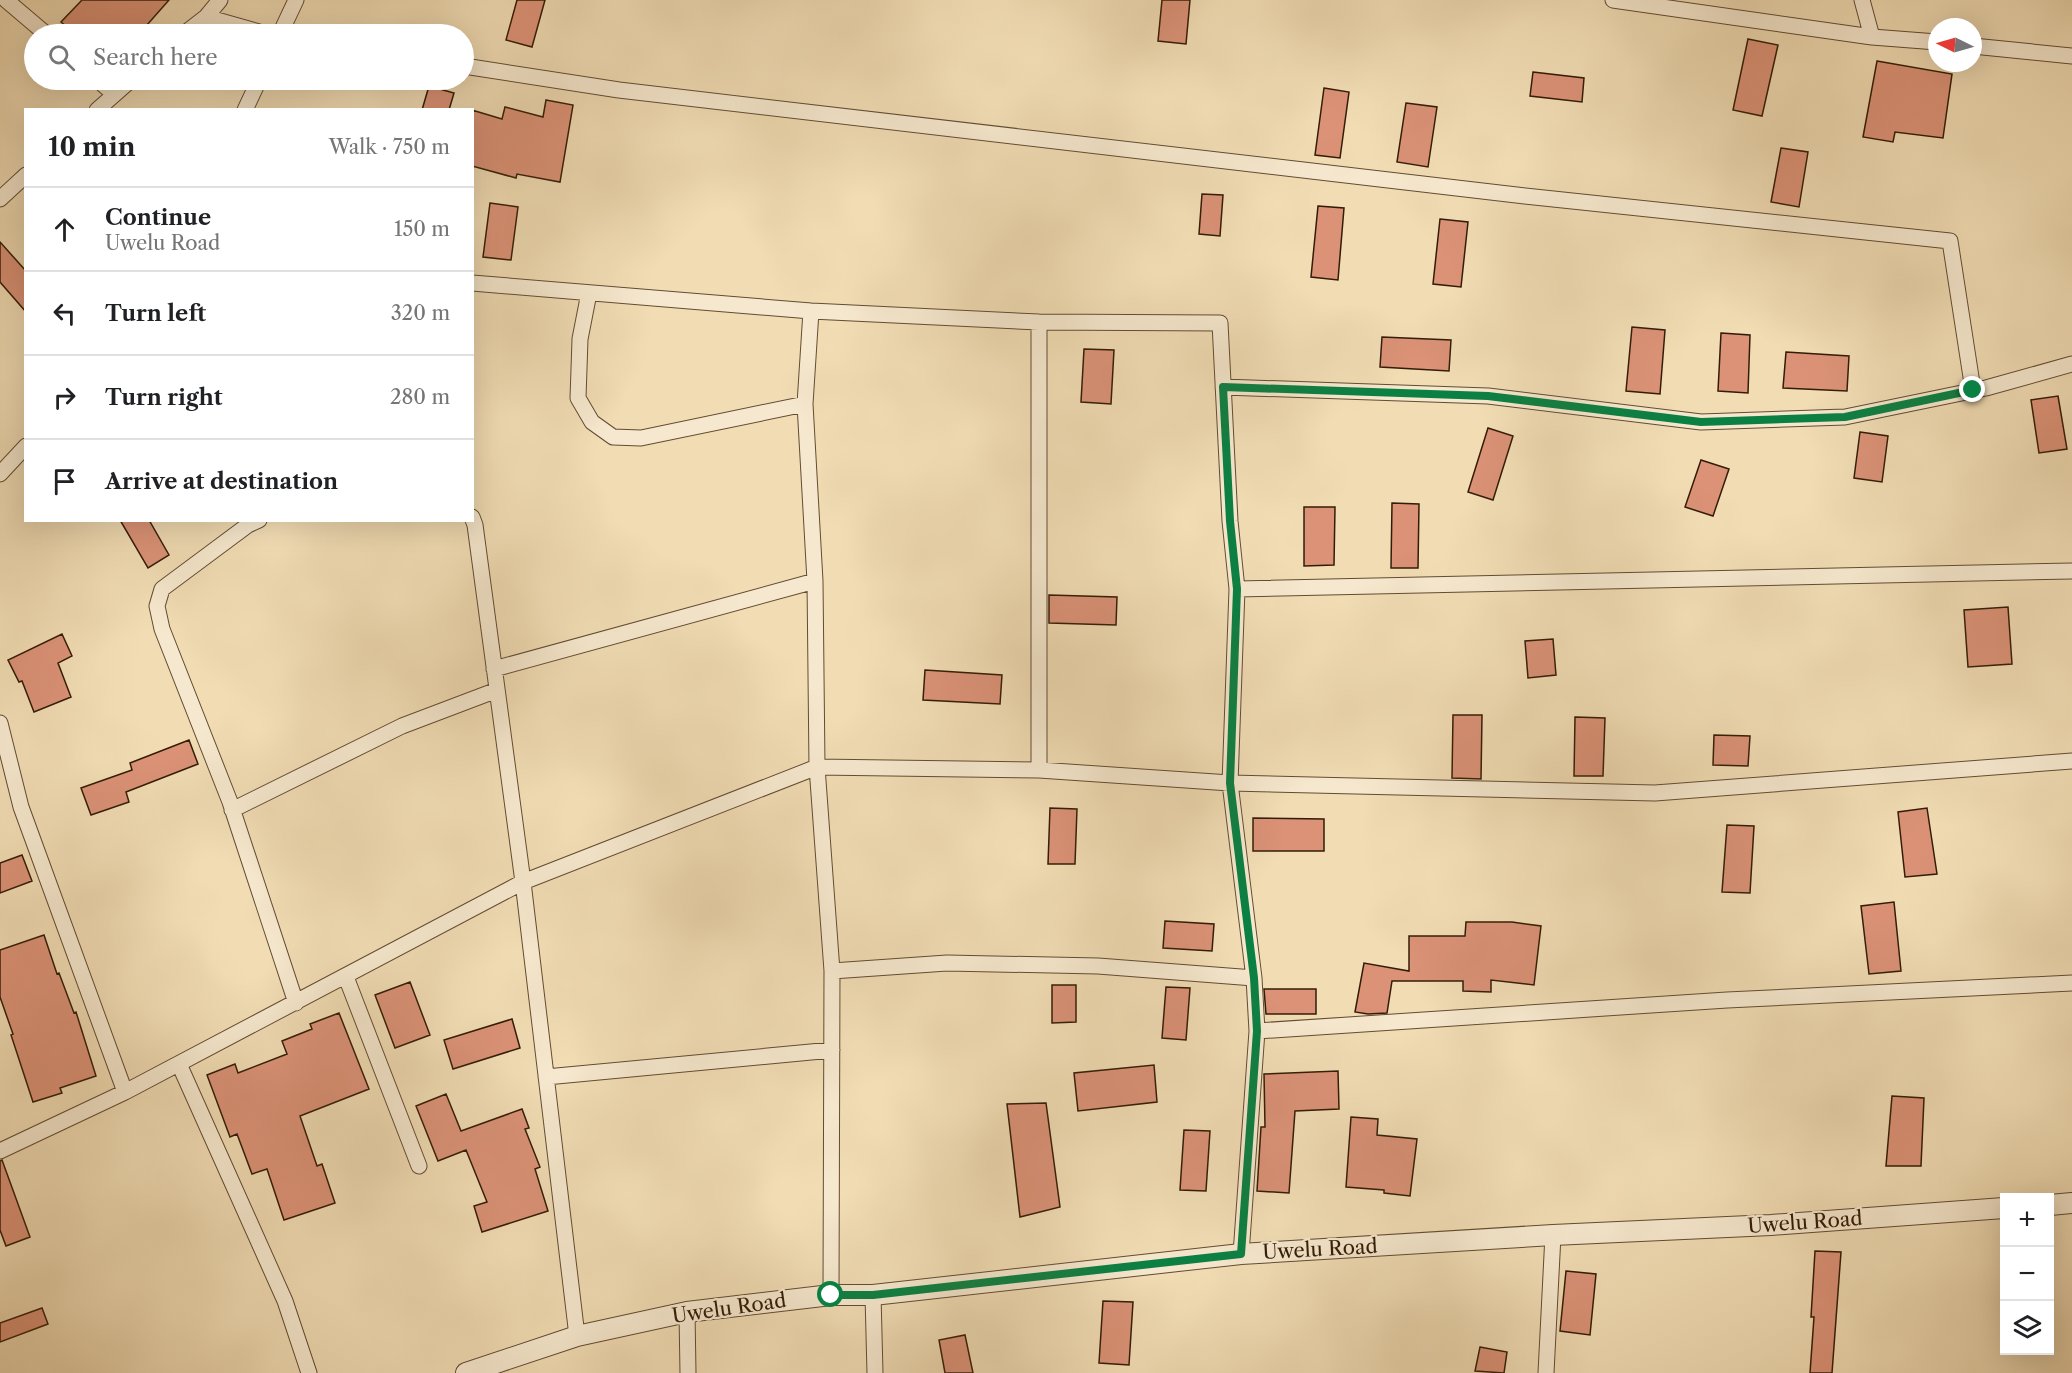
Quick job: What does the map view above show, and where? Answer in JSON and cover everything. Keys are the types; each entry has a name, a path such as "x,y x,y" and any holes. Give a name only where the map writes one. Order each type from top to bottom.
{"street":[{"path":"6,0 34,24"},
{"path":"197,24 220,0"},
{"path":"285,24 296,0"},
{"path":"1613,0 1872,37 1928,41"},
{"path":"1862,0 1872,37"},
{"path":"206,17 231,24"},
{"path":"1982,47 2072,56"},
{"path":"474,68 619,90 1525,196 1950,241 1973,390"},
{"path":"109,90 114,94"},
{"path":"99,108 119,90"},
{"path":"246,108 254,90"},
{"path":"0,199 24,177"},
{"path":"474,283 811,311 1039,322 1220,323 1230,521 1237,589 1230,783 1254,978 1257,1031 1241,1254"},
{"path":"589,292 580,339 578,398 592,422 613,437 641,438 805,404"},
{"path":"811,311 805,404 814,581 817,767 832,971 831,1295"},
{"path":"1039,322 1039,770"},
{"path":"1223,387 1488,396 1701,422 1845,417 1973,390 2072,364"},
{"path":"0,474 24,448"},
{"path":"255,522 162,589 157,606 162,628 232,810 296,1003"},
{"path":"474,522 523,882 577,1336"},
{"path":"1237,589 2072,571"},
{"path":"494,669 814,581"},
{"path":"232,810 402,726 497,690"},
{"path":"0,723 21,807 125,1092"},
{"path":"0,1151 125,1092 523,882 817,767 1039,770 1230,783 1655,793 2072,761"},
{"path":"832,971 958,963 1098,966 1254,978"},
{"path":"346,976 419,1166"},
{"path":"1257,1031 1727,1000 2072,983"},
{"path":"546,1077 832,1050"},
{"path":"179,1064 285,1301 309,1373"},
{"path":"2054,1205 2072,1203"},
{"name":"Uwelu Road","path":"466,1373 577,1336 687,1312 831,1295 873,1295 1241,1254 1553,1235 1771,1225 2000,1208"},
{"path":"1546,1373 1553,1235"},
{"path":"873,1295 875,1373"},
{"path":"687,1312 688,1373"}],"building":[{"path":"82,0 169,0 148,24 63,24 61,22"},
{"path":"517,0 545,0 532,47 506,40"},
{"path":"1162,0 1190,0 1186,44 1158,41"},
{"path":"1748,39 1778,45 1762,116 1733,110"},
{"path":"1877,61 1928,70 1928,72 1952,74 1943,138 1895,132 1893,142 1863,137"},
{"path":"1533,72 1584,78 1582,102 1530,96"},
{"path":"1324,88 1349,92 1340,158 1315,155"},
{"path":"428,90 454,93 450,108 423,108"},
{"path":"546,100 573,105 560,182 517,174 516,178 474,167 474,111 502,119 505,107 543,117"},
{"path":"1406,103 1437,107 1428,167 1397,162"},
{"path":"1781,148 1808,152 1799,207 1771,202"},
{"path":"1202,194 1223,195 1220,236 1199,234"},
{"path":"490,203 518,207 511,260 483,257"},
{"path":"1318,206 1344,208 1338,280 1311,277"},
{"path":"1440,219 1468,222 1461,287 1433,284"},
{"path":"0,242 24,269 24,310 0,282"},
{"path":"1632,327 1665,330 1660,394 1626,391"},
{"path":"1721,333 1750,335 1748,393 1718,391"},
{"path":"1382,337 1451,340 1449,371 1380,367"},
{"path":"1084,349 1114,350 1111,404 1081,402"},
{"path":"1786,352 1849,356 1847,391 1783,388"},
{"path":"2058,396 2067,449 2039,453 2031,400"},
{"path":"1488,428 1513,436 1493,500 1468,492"},
{"path":"1860,432 1888,436 1882,482 1854,478"},
{"path":"1701,460 1729,469 1713,516 1685,507"},
{"path":"1392,503 1419,504 1418,568 1391,568"},
{"path":"1304,507 1335,507 1334,565 1304,566"},
{"path":"121,522 150,522 169,555 148,568"},
{"path":"1049,595 1117,597 1116,625 1049,623"},
{"path":"2008,607 2012,664 1968,667 1964,610"},
{"path":"62,634 72,656 58,663 71,697 34,712 22,681 19,682 8,660"},
{"path":"1553,639 1556,675 1528,678 1525,641"},
{"path":"925,670 1002,675 1000,704 923,700"},
{"path":"1453,715 1482,715 1481,779 1452,778"},
{"path":"1575,717 1605,718 1603,776 1574,776"},
{"path":"1714,735 1750,736 1748,766 1713,765"},
{"path":"189,740 198,764 126,792 129,802 91,815 81,788 132,770 130,763"},
{"path":"1050,808 1077,809 1075,864 1048,864"},
{"path":"1927,808 1937,874 1905,877 1898,812"},
{"path":"1253,818 1324,819 1324,851 1253,851"},
{"path":"1727,825 1754,826 1750,893 1722,892"},
{"path":"22,855 32,881 0,893 0,863"},
{"path":"1894,902 1901,971 1869,974 1861,906"},
{"path":"1165,921 1214,924 1212,951 1163,948"},
{"path":"1466,922 1512,922 1541,926 1534,985 1491,980 1491,992 1463,991 1463,981 1392,981 1387,1013 1355,1012 1364,963 1409,971 1409,936 1465,936"},
{"path":"44,935 57,974 59,973 74,1013 76,1012 96,1076 60,1088 62,1093 33,1102 0,997 0,950"},
{"path":"410,982 430,1035 395,1048 375,995"},
{"path":"1052,985 1076,985 1076,1022 1052,1023"},
{"path":"1166,987 1190,988 1186,1040 1162,1038"},
{"path":"1264,989 1316,989 1316,1014 1266,1014"},
{"path":"339,1013 369,1089 300,1116 317,1166 322,1164 335,1203 284,1220 267,1169 252,1174 237,1134 230,1137 207,1075 235,1064 238,1073 287,1054 282,1041 312,1029 310,1024"},
{"path":"512,1019 520,1048 453,1069 444,1040"},
{"path":"1154,1065 1157,1102 1078,1111 1074,1073"},
{"path":"1338,1071 1339,1109 1295,1111 1289,1193 1257,1191 1261,1127 1265,1127 1264,1074"},
{"path":"446,1094 461,1131 522,1109 529,1128 525,1129 540,1167 535,1169 548,1211 482,1232 474,1206 487,1202 466,1150 438,1161 416,1106"},
{"path":"1892,1096 1924,1098 1921,1166 1886,1166"},
{"path":"1046,1103 1060,1207 1020,1217 1007,1104"},
{"path":"1351,1117 1378,1119 1377,1135 1417,1139 1410,1196 1384,1193 1384,1190 1346,1187"},
{"path":"1184,1130 1210,1131 1206,1191 1180,1190"},
{"path":"2,1160 30,1237 6,1246 0,1230 0,1161"},
{"path":"1815,1251 1841,1252 1832,1373 1810,1373"},
{"path":"1566,1271 1596,1274 1590,1335 1560,1331"},
{"path":"1103,1301 1133,1302 1129,1365 1099,1363"},
{"path":"42,1308 48,1324 0,1342 0,1323"},
{"path":"965,1335 973,1373 945,1373 939,1340"},
{"path":"1480,1347 1507,1352 1504,1373 1475,1371"}],"route":[{"path":"831,1295 873,1295 1241,1254 1257,1031 1254,978 1230,783 1237,589 1230,521 1223,387 1488,396 1701,422 1845,417 1973,390"}]}
